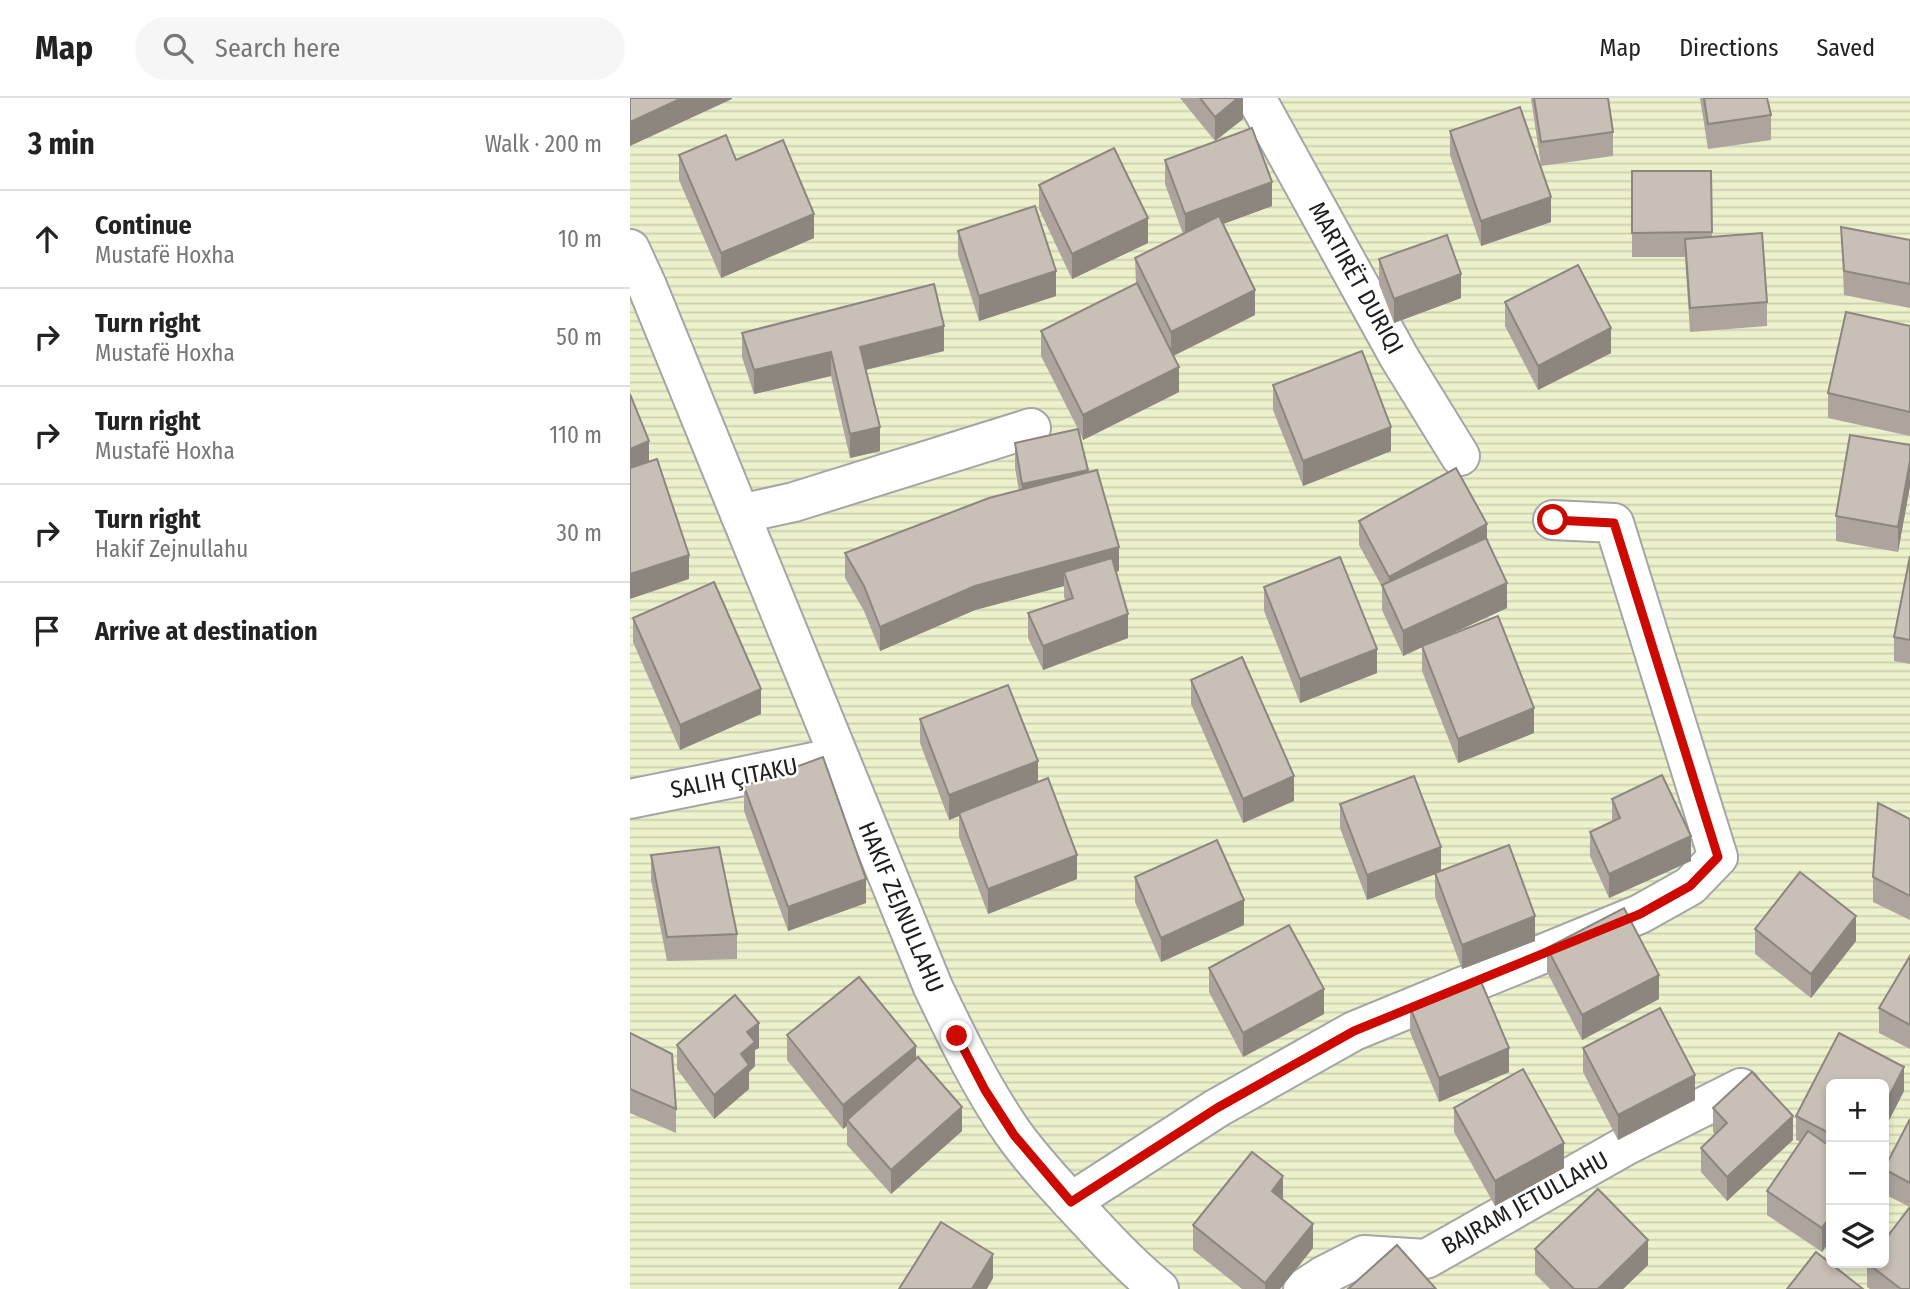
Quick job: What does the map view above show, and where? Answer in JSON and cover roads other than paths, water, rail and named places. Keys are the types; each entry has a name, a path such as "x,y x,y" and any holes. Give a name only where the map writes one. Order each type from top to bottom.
{"street":[{"name":"MARTIRËT DURIQI","path":"1256,98 1399,357 1460,456"},
{"name":"HAKIF ZEJNULLAHU","path":"630,249 933,986 957,1036 985,1090 1014,1135 1071,1202 1135,1270 1159,1289"},
{"path":"740,514 794,502 1031,428"},
{"path":"1071,1202 1217,1108 1354,1031 1640,914 1690,886 1718,857 1614,523 1553,520"},
{"name":"SALIH ÇITAKU","path":"630,799 838,757"},
{"name":"BAJRAM JETULLAHU","path":"1303,1289 1364,1255 1426,1259 1627,1145 1741,1088"}]}
